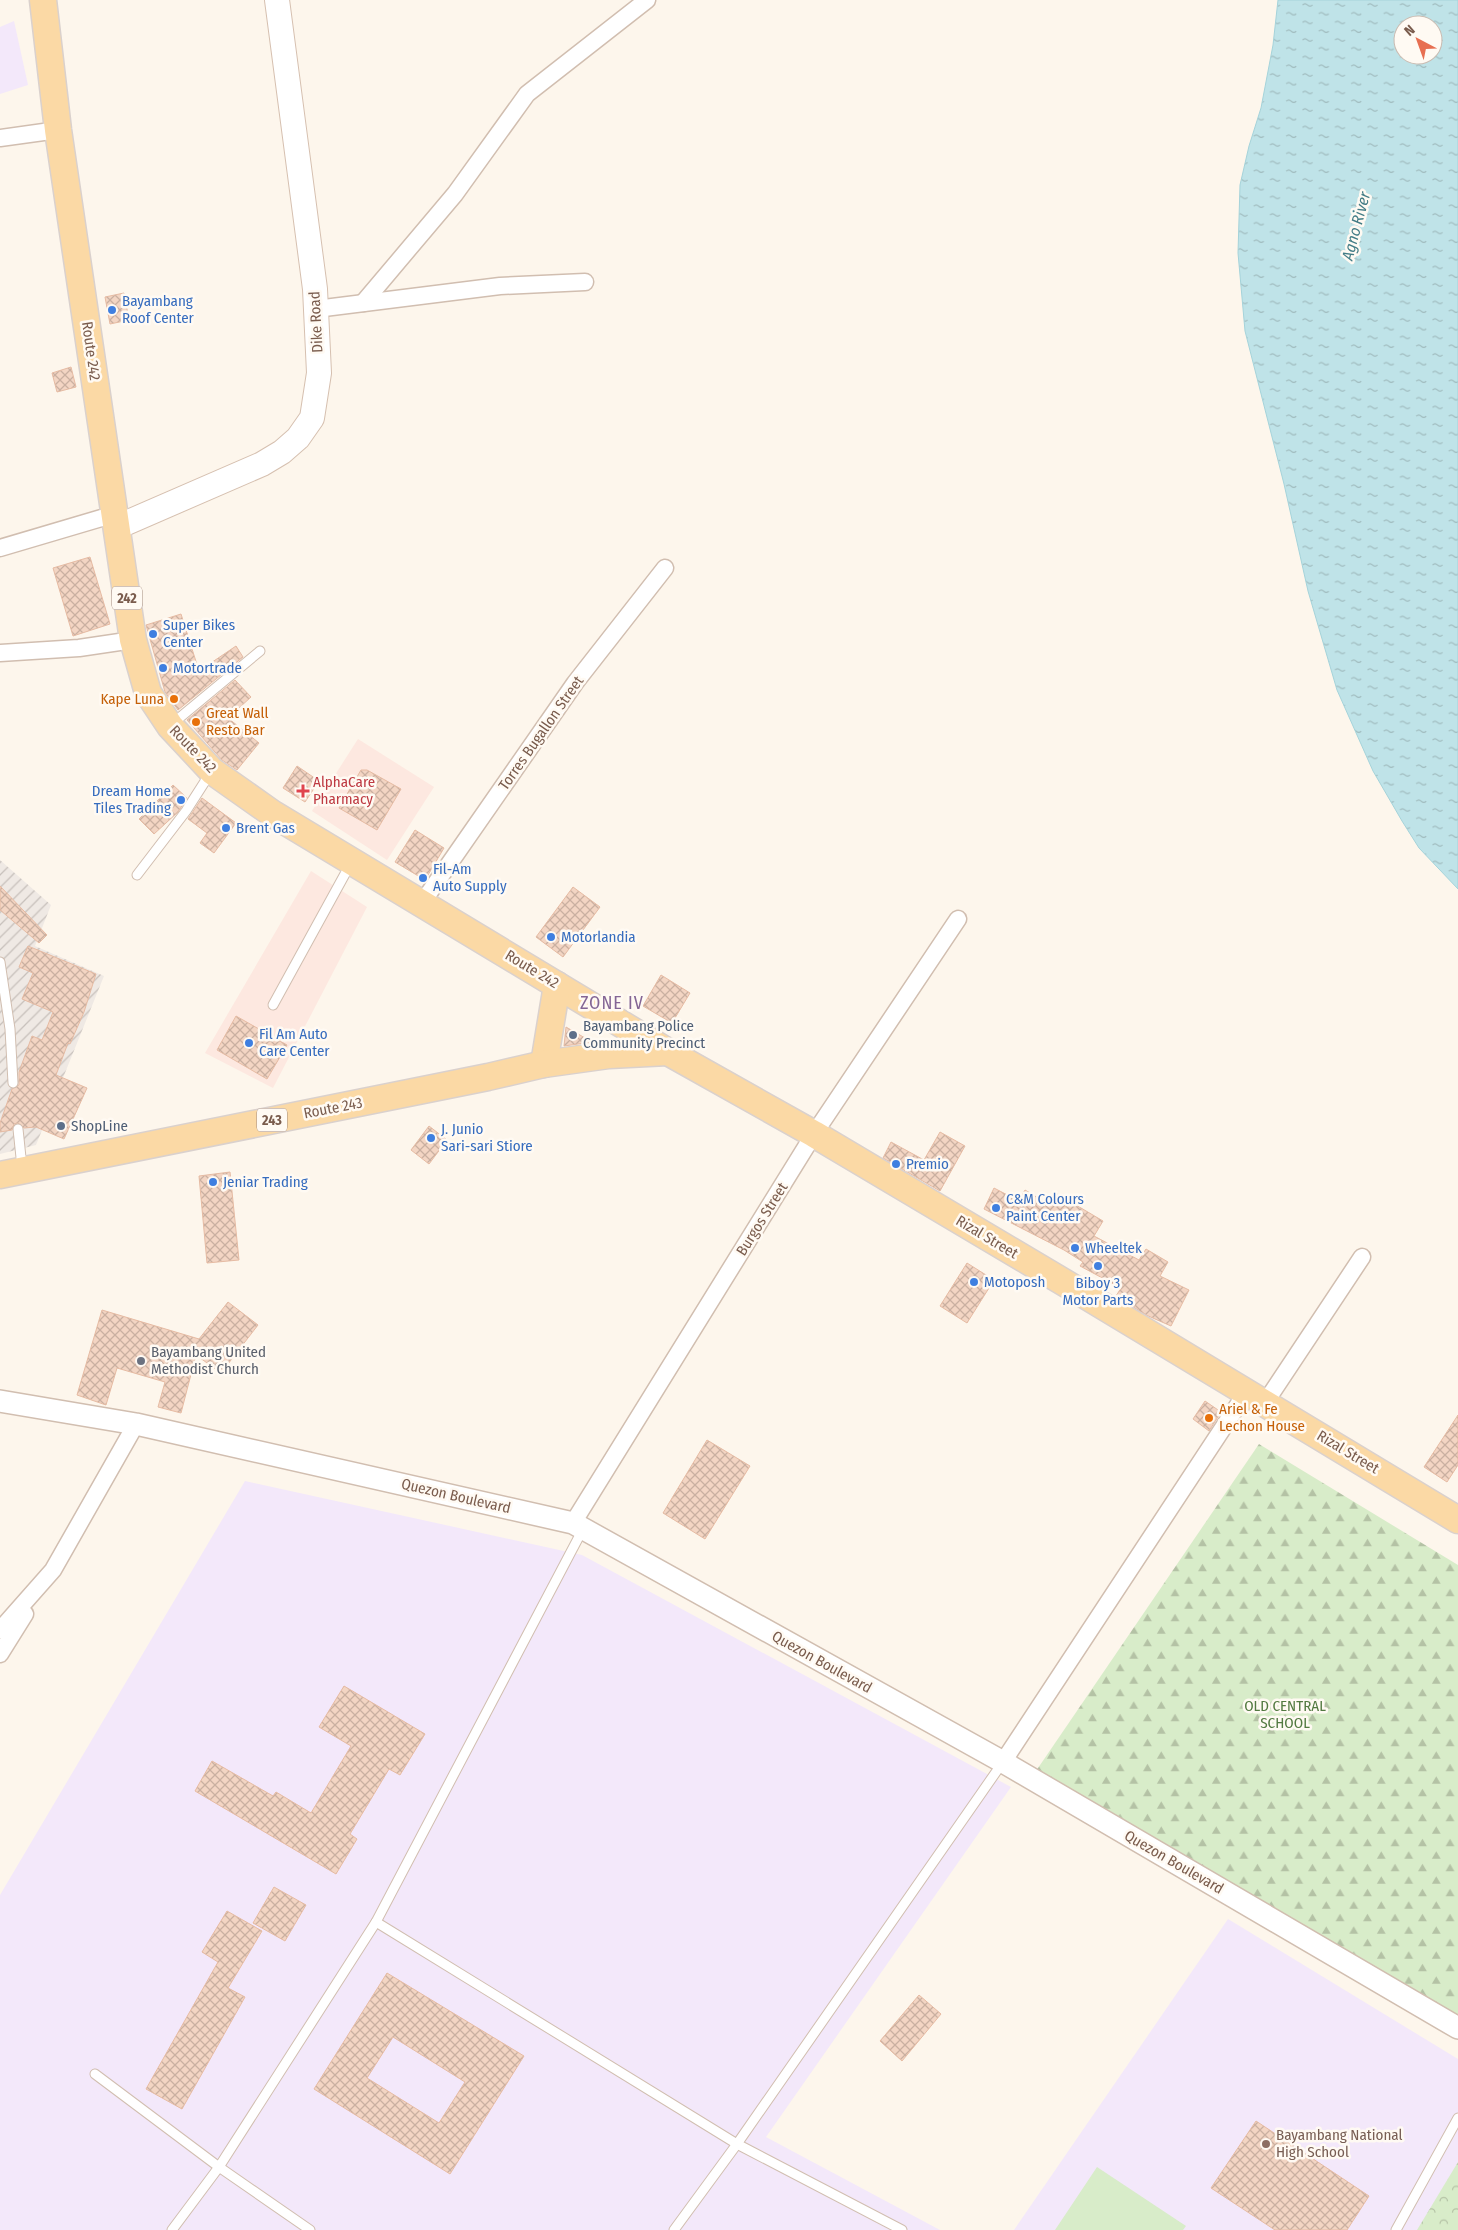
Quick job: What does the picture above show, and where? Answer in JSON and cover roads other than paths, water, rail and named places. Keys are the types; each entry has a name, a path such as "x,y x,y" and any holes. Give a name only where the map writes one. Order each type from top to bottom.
{"main road":[{"name":"Route 242","path":"43,0 58,130 133,640 148,693 170,726 212,771 301,832 668,1052"},
{"name":"Dike Road","path":"116,520 262,464 282,452 298,438 312,418 318,380 316,289 277,0"},
{"path":"544,1064 557,985"},
{"name":"Rizal Street","path":"668,1052 814,1134 1458,1520"},
{"name":"Route 243","path":"11,1172 488,1078 544,1064 609,1055 668,1052"}],"street":[{"path":"362,303 455,194 527,94 648,0"},
{"path":"0,138 58,130"},
{"path":"316,309 500,286 585,282"},
{"path":"0,548 116,520"},
{"name":"Torres Bugallon Street","path":"422,903 575,683 665,568"},
{"path":"0,653 79,648 133,640"},
{"name":"Burgos Street","path":"578,1526 814,1134 958,919"},
{"path":"1003,1762 1256,1398 1362,1257"},
{"name":"Quezon Boulevard","path":"0,1402 136,1424 578,1526 1003,1762 1458,2028"},
{"path":"0,1654 53,1570 136,1424"},
{"path":"0,1630 53,1570"}],"lane":[{"path":"170,726 260,651"},
{"path":"137,875 186,811 212,771"},
{"path":"273,1005 352,862"},
{"path":"0,962 10,1029 13,1084"},
{"path":"11,1172 18,1129"},
{"path":"172,2230 219,2167 376,1922 578,1526"},
{"path":"674,2230 737,2144 1003,1762"},
{"path":"376,1922 737,2144 902,2230"},
{"path":"95,2074 219,2167 310,2230"},
{"path":"1396,2230 1458,2118"}],"water":[{"name":"Agno River","path":"1278,0 1458,0 1458,889 1419,848 1373,771 1337,690 1308,591 1284,484 1245,331 1238,253 1240,185 1249,146 1261,108 1273,45"}],"place":[{"name":"Bayambang Roof Center","path":"112,310"},
{"name":"Super Bikes Center","path":"153,634"},
{"name":"Motortrade","path":"163,668"},
{"name":"Kape Luna","path":"174,699"},
{"name":"Great Wall Resto Bar","path":"196,722"},
{"name":"AlphaCare Pharmacy","path":"303,791"},
{"name":"Dream Home Tiles Trading","path":"181,800"},
{"name":"Brent Gas","path":"226,828"},
{"name":"Fil-Am Auto Supply","path":"423,878"},
{"name":"Motorlandia","path":"551,937"},
{"name":"Bayambang Police Community Precinct","path":"573,1035"},
{"name":"Fil Am Auto Care Center","path":"249,1043"},
{"name":"ShopLine","path":"61,1126"},
{"name":"J. Junio Sari-sari Stiore","path":"431,1138"},
{"name":"Premio","path":"896,1164"},
{"name":"Jeniar Trading","path":"213,1182"},
{"name":"C&M Colours Paint Center","path":"996,1208"},
{"name":"Wheeltek","path":"1075,1248"},
{"name":"Biboy 3 Motor Parts","path":"1098,1266"},
{"name":"Motoposh","path":"974,1282"},
{"name":"Bayambang United Methodist Church","path":"141,1361"},
{"name":"Ariel & Fe Lechon House","path":"1209,1418"},
{"name":"Bayambang National High School","path":"1266,2144"}],"district":[{"name":"ZONE IV","path":"612,1003"}],"park label":[{"name":"OLD CENTRAL SCHOOL","path":"1285,1714"}]}
